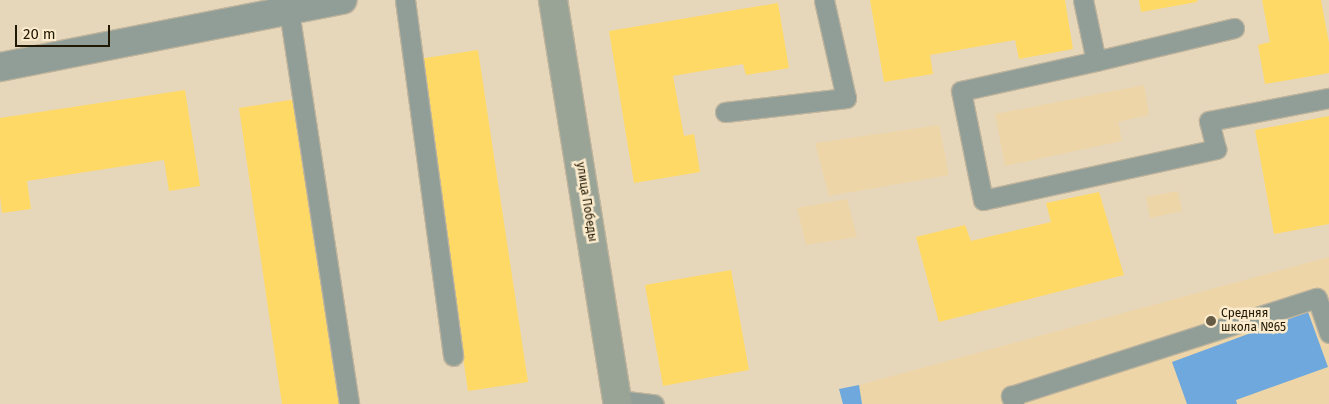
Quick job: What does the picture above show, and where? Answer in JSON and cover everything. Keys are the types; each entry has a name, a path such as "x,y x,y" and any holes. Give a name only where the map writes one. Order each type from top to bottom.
{"street":[{"path":"0,68 278,8 342,0"},
{"name":"улица Победы","path":"553,0 619,402"}],"lane":[{"path":"405,0 453,356"},
{"path":"725,112 846,98 824,0"},
{"path":"1083,0 1096,61"},
{"path":"278,8 349,404"},
{"path":"1234,28 961,91 983,200 1216,149 1209,121 1329,98"},
{"path":"1014,404 1012,396 1317,298 1329,333"},
{"path":"619,402 654,404"}],"shaded area":[{"path":"1144,85 1149,115 1118,122 1122,141 1005,166 995,114"},
{"path":"939,125 949,175 829,196 815,143"},
{"path":"1178,191 1182,211 1150,218 1146,197"},
{"path":"847,199 857,237 806,245 797,208"},
{"name":"Средняя школа №65","path":"1329,257 1329,404 862,404 859,385"}],"building: Homes":[{"path":"870,0 1065,0 1073,49 1019,59 1015,40 930,55 933,74 884,82"},
{"path":"1139,0 1197,0 1197,2 1141,12"},
{"path":"1262,0 1321,0 1329,43 1329,73 1265,84 1258,45 1270,42"},
{"path":"778,3 789,68 746,75 743,64 673,76 684,136 694,134 700,172 634,183 609,31"},
{"path":"478,50 528,382 468,391 419,59"},
{"path":"185,90 200,186 169,191 164,160 27,181 31,209 2,213 0,196 0,118"},
{"path":"296,99 340,404 282,404 239,108"},
{"path":"1329,116 1329,224 1274,234 1255,130"},
{"path":"1099,192 1124,275 939,322 916,237 965,225 971,241 1051,222 1046,203"},
{"path":"731,270 749,370 663,386 645,285"}],"building: Schools":[{"path":"1308,312 1328,367 1236,400 1237,404 1187,404 1172,362"},
{"path":"859,385 862,404 843,404 839,389"}],"place":[{"name":"Средняя школа №65","path":"1211,321"}]}
